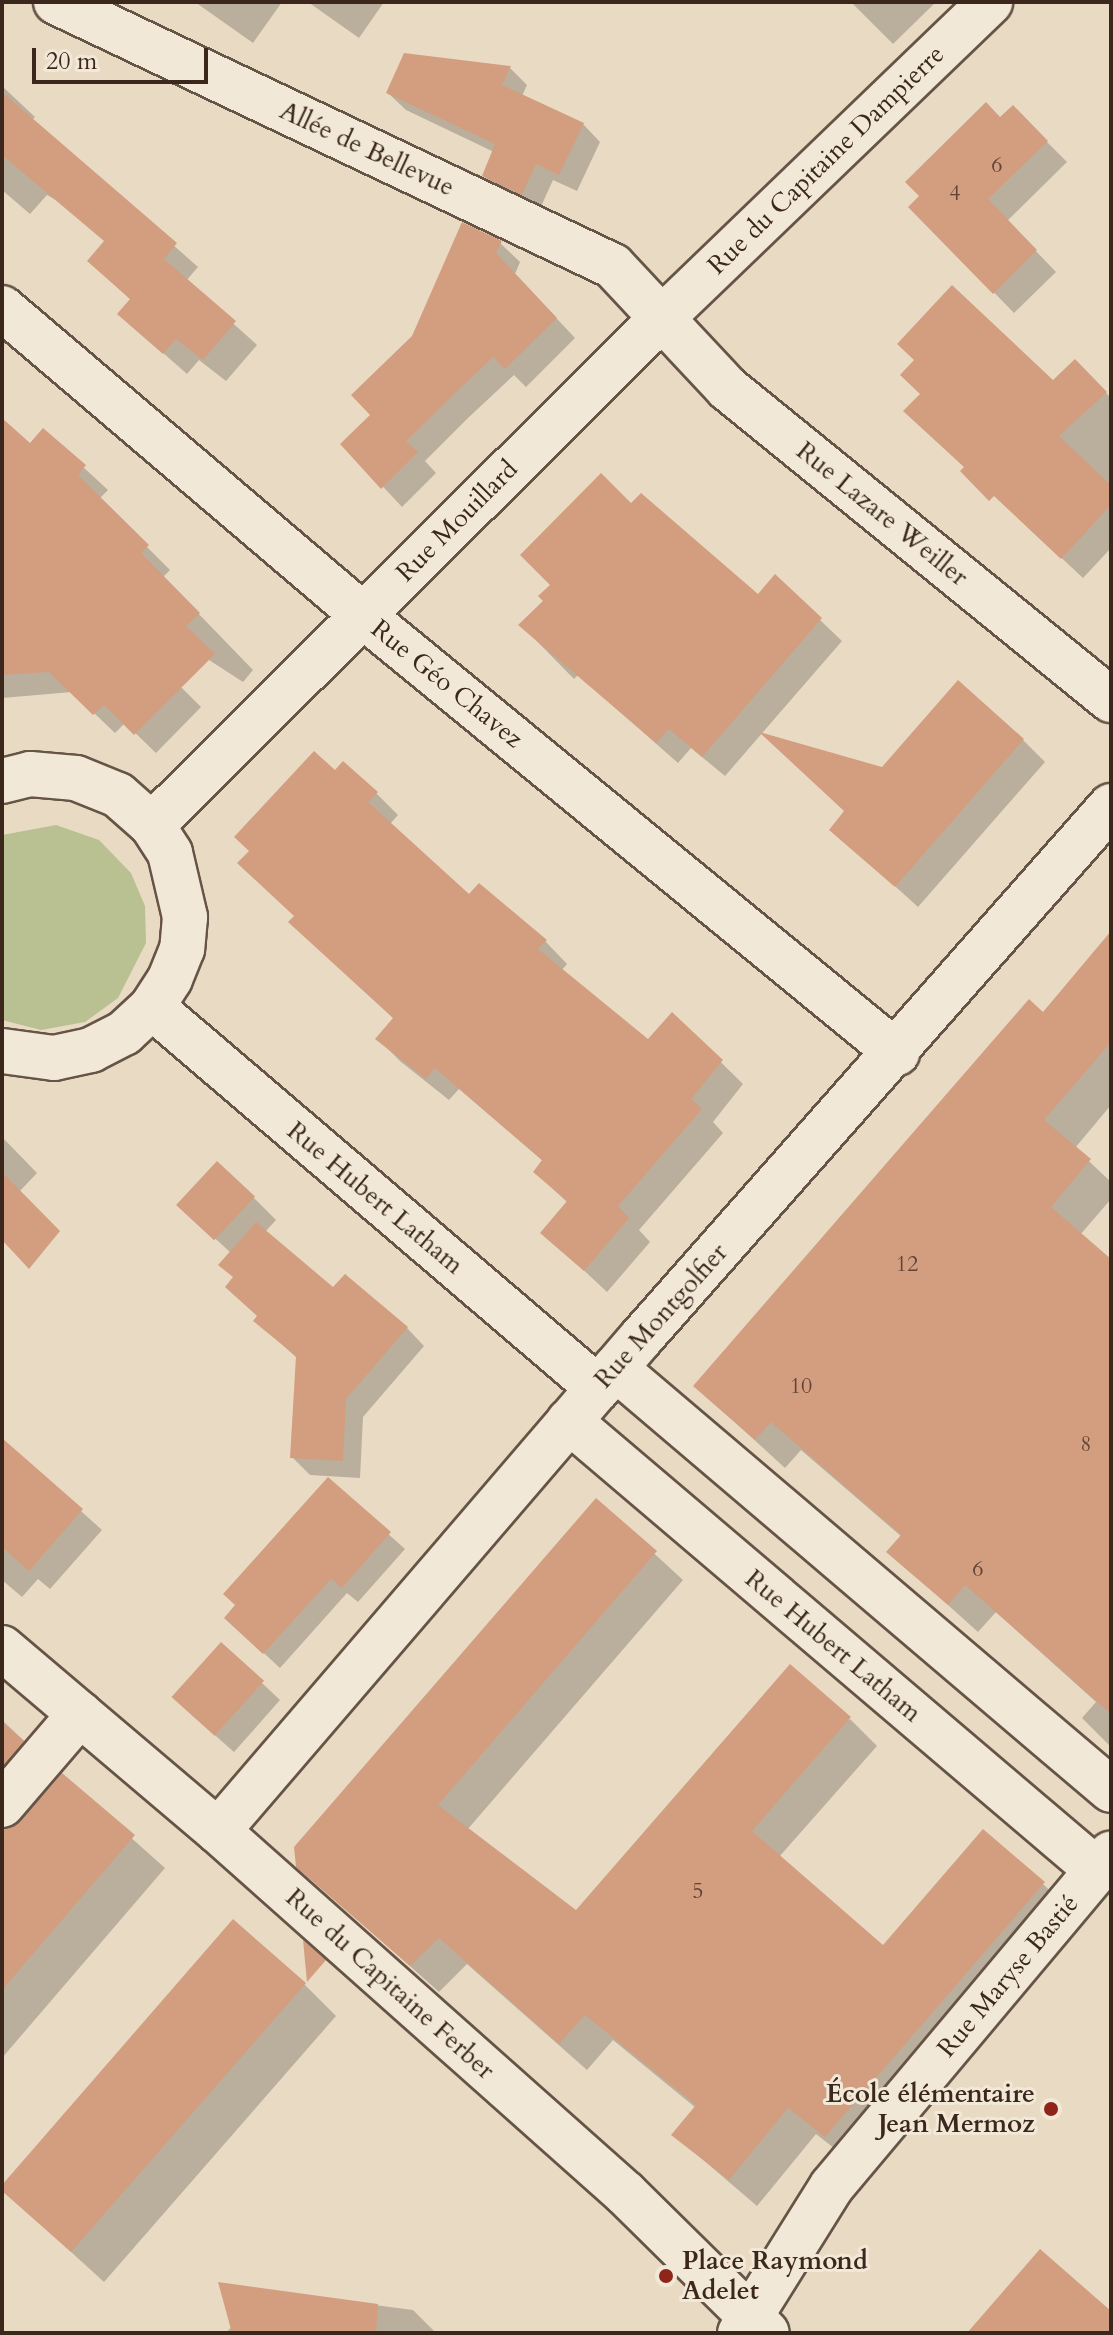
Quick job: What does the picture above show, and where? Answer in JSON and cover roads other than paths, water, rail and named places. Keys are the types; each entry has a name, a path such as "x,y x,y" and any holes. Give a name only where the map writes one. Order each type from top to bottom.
{"street":[{"name":"Allée de Bellevue","path":"56,2 613,266 661,319"},
{"name":"Rue du Capitaine Dampierre","path":"661,319 990,2"},
{"name":"Rue Géo Chavez","path":"2,308 361,614 897,1053"},
{"name":"Rue Mouillard","path":"152,825 661,319"},
{"name":"Rue Lazare Weiller","path":"661,319 727,388 1111,700"},
{"path":"2,781 30,774 76,778 118,795 152,825 170,853 185,917 182,949 152,1007 124,1033 91,1050 54,1058 2,1051"},
{"name":"Rue Montgolfier","path":"218,1831 606,1378 897,1053 1111,806"},
{"name":"Rue Hubert Latham","path":"152,1007 1111,1790"},
{"name":"Rue Hubert Latham","path":"569,1421 1104,1862"},
{"name":"Rue du Capitaine Ferber","path":"2,1648 218,1831 625,2193 752,2328"},
{"path":"2,1805 80,1714"},
{"name":"Rue Maryse Bastié","path":"752,2328 832,2186 1104,1862"}],"place":[{"name":"École élémentaire Jean Mermoz","path":"1051,2109"},
{"name":"Place Raymond Adelet","path":"666,2276"}]}
